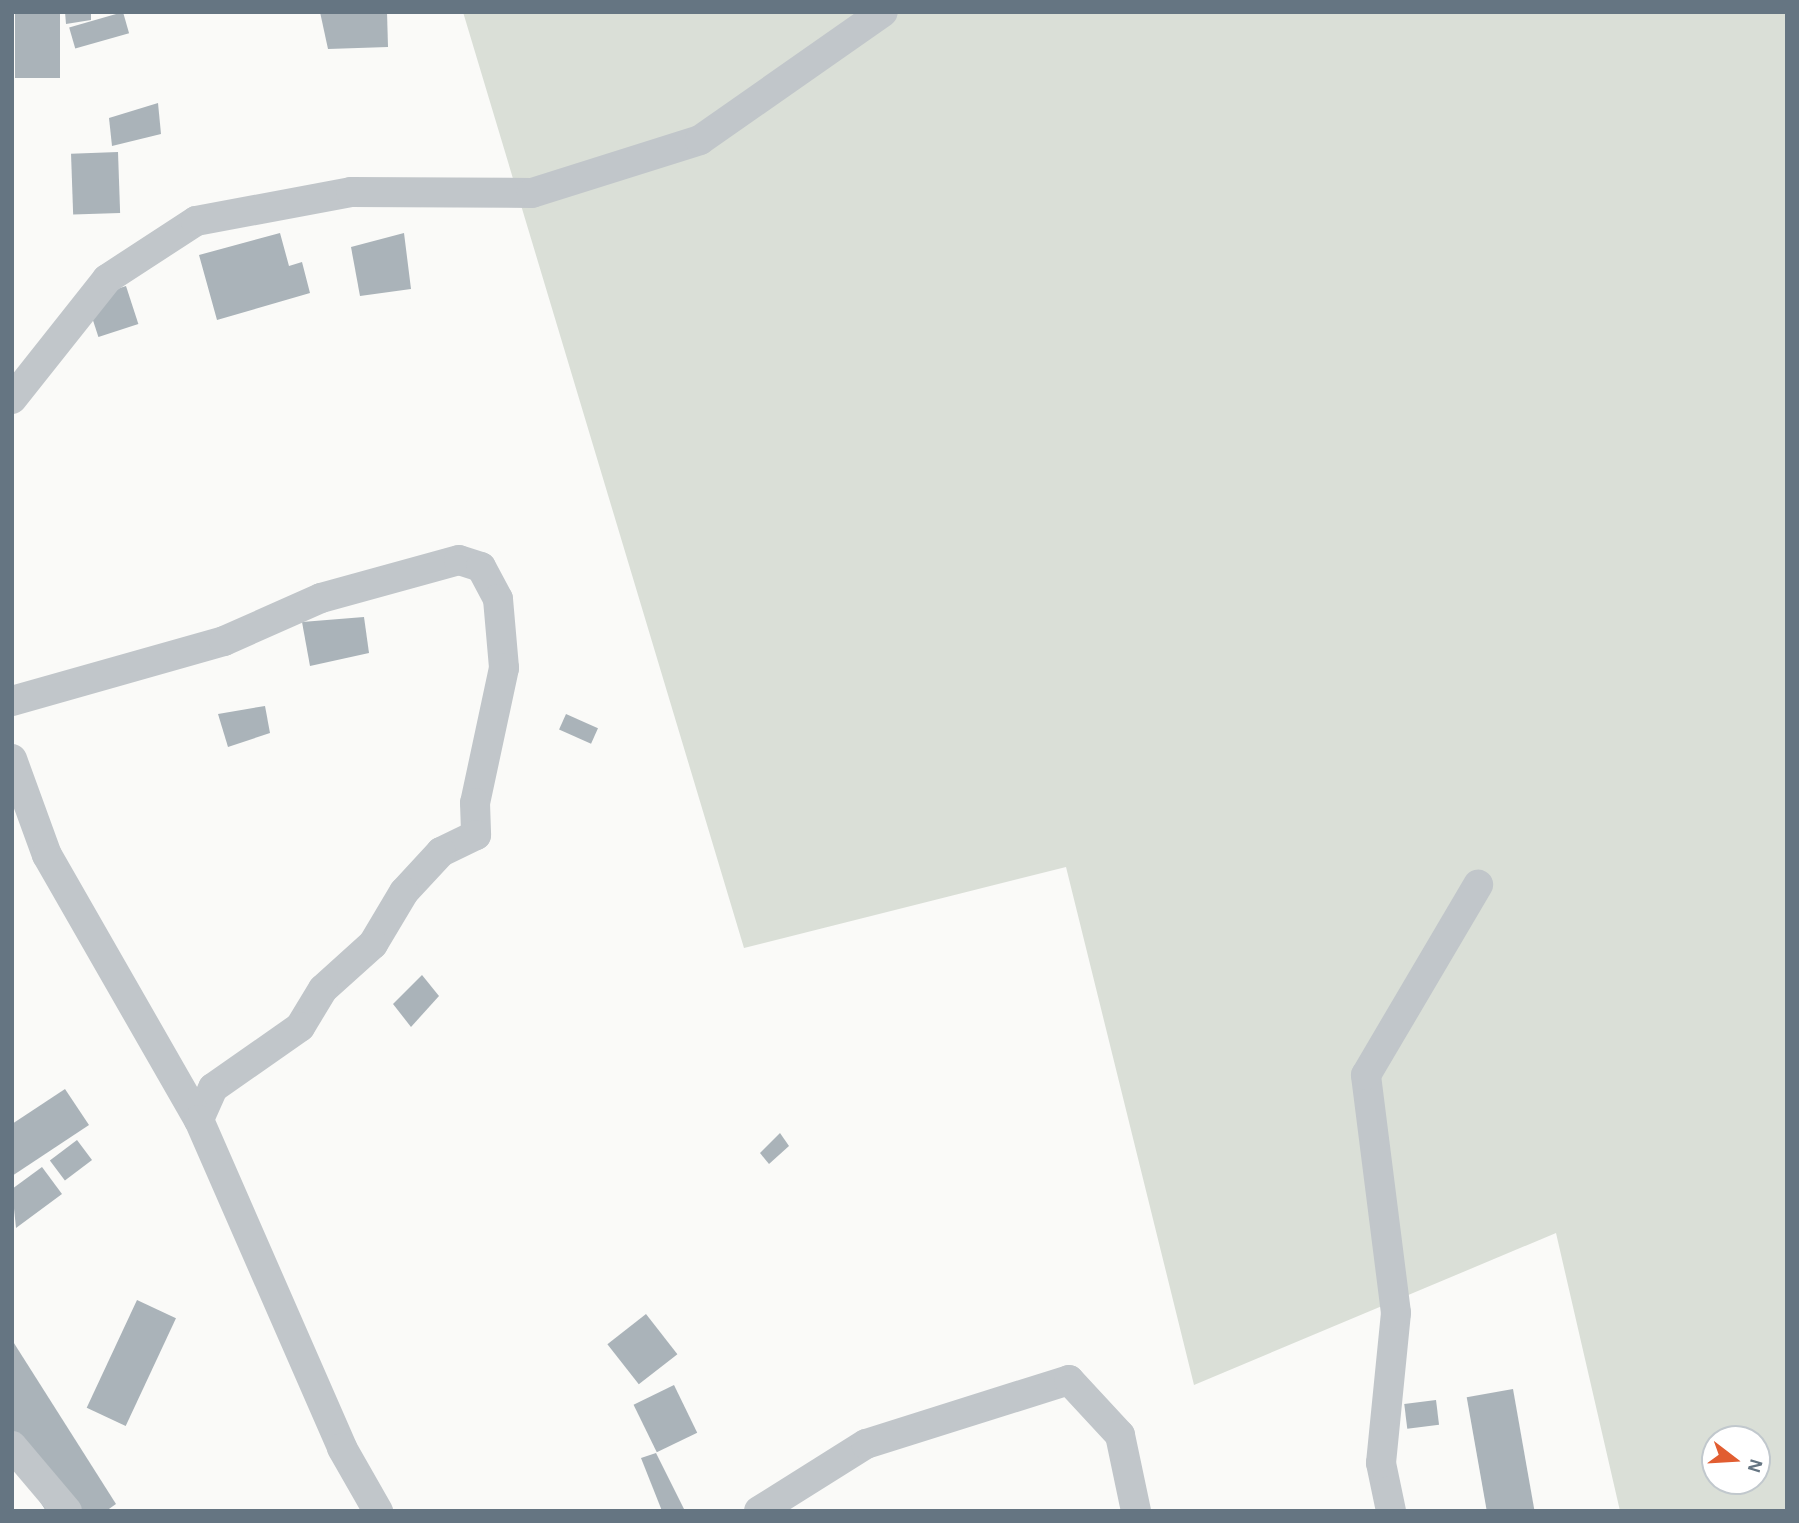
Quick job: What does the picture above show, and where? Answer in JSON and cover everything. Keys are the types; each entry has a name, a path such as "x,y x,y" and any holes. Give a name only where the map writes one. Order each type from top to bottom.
{"street":[{"path":"12,399 107,279 196,221 351,192 532,193 700,140 883,12"},
{"path":"12,701 224,641 321,598 459,560 481,567 498,599 503,668 475,803 476,835 441,852 404,892 373,944 323,989 300,1027 212,1088 199,1121"},
{"path":"12,758 47,855 199,1121 342,1448 378,1511"},
{"path":"1391,1511 1381,1463 1396,1312 1366,1075 1478,885"},
{"path":"759,1511 866,1444 1069,1380 1121,1435 1136,1511"},
{"path":"12,1446 66,1511"}],"shaded area":[{"path":"463,12 1787,12 1787,1511 1620,1511 1556,1233 1194,1385 1066,867 744,948"}],"building":[{"path":"15,12 60,12 60,78 15,78"},
{"path":"65,12 91,12 91,20 66,24"},
{"path":"123,12 129,33 75,49 69,27"},
{"path":"320,12 387,12 388,47 328,49"},
{"path":"158,103 161,134 112,146 109,118"},
{"path":"118,152 120,213 73,215 71,154"},
{"path":"280,233 289,266 302,262 310,293 217,320 199,255"},
{"path":"404,233 411,289 360,296 351,247"},
{"path":"126,286 138,324 98,337 86,299"},
{"path":"364,617 369,653 310,666 302,622"},
{"path":"265,706 270,733 228,747 218,714"},
{"path":"566,714 598,728 591,744 559,730"},
{"path":"422,975 439,996 411,1027 393,1004"},
{"path":"65,1089 89,1125 12,1176 12,1124"},
{"path":"780,1133 789,1146 769,1164 760,1153"},
{"path":"77,1140 92,1160 65,1180 50,1160"},
{"path":"42,1167 62,1194 16,1228 12,1189"},
{"path":"137,1300 176,1318 126,1426 87,1408"},
{"path":"646,1314 677,1354 639,1384 607,1344"},
{"path":"12,1340 116,1504 106,1511 46,1511 12,1458"},
{"path":"674,1385 697,1433 657,1452 634,1405"},
{"path":"1513,1389 1535,1511 1487,1511 1467,1397"},
{"path":"1436,1400 1439,1425 1407,1429 1404,1404"},
{"path":"656,1453 685,1511 662,1511 641,1458"}]}
